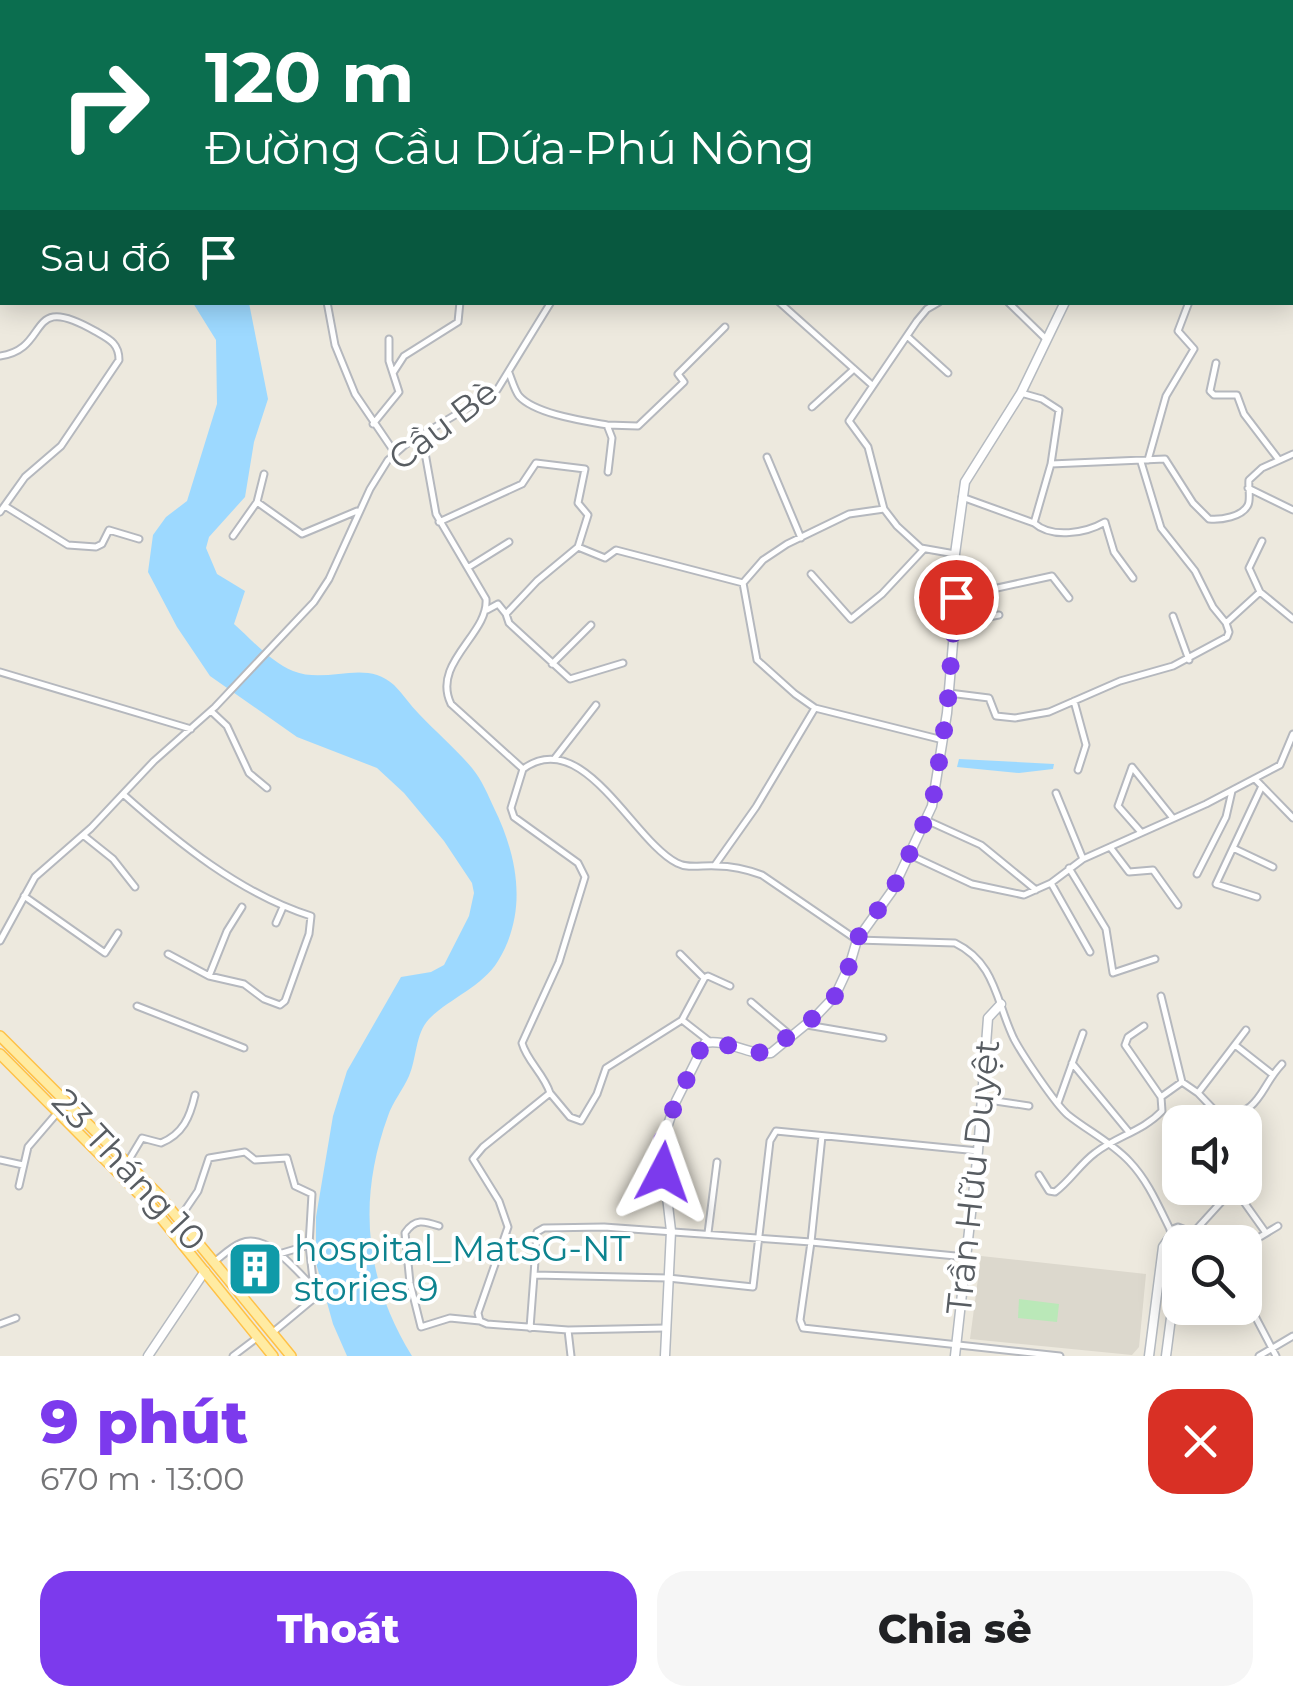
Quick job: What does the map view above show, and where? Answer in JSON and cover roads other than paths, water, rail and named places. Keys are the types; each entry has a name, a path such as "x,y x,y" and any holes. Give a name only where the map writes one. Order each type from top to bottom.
{"main road":[{"name":"23 Tháng 10","path":"0,1036 180,1219 291,1356"},
{"name":"23 Tháng 10","path":"0,1054 153,1208 273,1356"},
{"path":"205,1272 214,1262"}],"street":[{"path":"244,0 253,0"},
{"path":"328,305 343,367 373,424 395,453"},
{"path":"393,372 404,356 458,322 460,305"},
{"name":"Cầu Bè","path":"213,708 273,648 321,592 377,475 395,453 492,394 548,305"},
{"path":"782,305 872,385"},
{"path":"934,305 907,336 849,422 868,447 884,509 905,535 924,549 955,554"},
{"path":"1011,305 1046,339"},
{"path":"682,1020 709,1041 770,1053 835,996 856,940 892,891 932,806 949,693 955,554 968,472 1020,393 1063,305"},
{"path":"949,693 989,698 994,715 1016,718 1050,712 1120,681 1189,660 1227,637 1230,632 1226,623 1195,572 1161,528 1145,461 1166,396 1194,349 1178,331 1188,305"},
{"path":"0,356 25,345 42,323 56,315 67,316 112,340 120,360 66,438 25,478 2,509 68,545 96,547 109,530 139,539"},
{"path":"509,372 516,392 535,406 579,420 638,426 684,382 678,374 725,326"},
{"path":"907,336 948,373"},
{"path":"373,424 399,392 389,338"},
{"path":"1216,363 1210,391 1214,395 1237,395 1244,414 1279,460"},
{"path":"812,407 854,369"},
{"path":"1020,393 1059,410 1052,464 1034,523"},
{"path":"607,425 612,438 608,472"},
{"path":"422,436 432,504 486,600 487,610"},
{"path":"1052,464 1168,461 1193,502 1209,519 1225,518 1244,509 1249,502 1248,483 1256,472 1293,454"},
{"path":"767,457 801,538"},
{"path":"440,522 522,484 536,463 585,469 578,503 588,514 578,547 537,581 506,614"},
{"path":"232,536 258,502 264,474"},
{"path":"1248,488 1293,510"},
{"path":"962,498 1034,523 1041,529 1087,532 1105,522 1114,552 1132,578"},
{"path":"258,502 302,534 360,509"},
{"path":"742,583 763,560 801,538 849,514 884,509"},
{"path":"1262,541 1249,568 1260,592 1293,619"},
{"path":"468,567 509,542"},
{"path":"578,547 606,558 616,550 742,583"},
{"path":"811,574 851,618 882,594 924,549"},
{"path":"956,597 1052,576 1068,598"},
{"path":"742,583 757,660 786,686 816,708 943,740"},
{"path":"978,592 983,618 998,615"},
{"path":"1226,623 1260,592"},
{"path":"523,769 458,711 446,694 456,657 487,610 498,604 508,623 570,680 622,663"},
{"path":"1172,616 1189,660"},
{"path":"552,664 590,625"},
{"path":"0,672 191,730"},
{"path":"1074,700 1086,745 1078,770"},
{"path":"556,758 596,705"},
{"path":"0,941 34,877 84,835 154,761 213,708 227,726 249,773 267,788"},
{"path":"714,866 756,807 816,708"},
{"path":"910,856 972,884 1024,896 1051,883 1083,859 1280,765 1293,734"},
{"path":"730,986 708,976 704,978 682,1020 606,1068 581,1121 570,1117 550,1093 522,1043 558,962 585,878 578,862 514,817 511,808 523,769 538,760 556,758 572,764 618,802 652,842 676,862 744,868 762,875 856,940 955,943 968,949 984,964 1015,1040 1058,1103 1070,1117 1111,1144 1139,1172 1167,1225"},
{"path":"1140,831 1118,806 1132,766 1172,818"},
{"path":"1254,778 1293,818"},
{"path":"1258,897 1216,884 1262,786"},
{"path":"1197,874 1226,817 1232,791"},
{"path":"1056,793 1083,859"},
{"path":"123,794 205,862 283,907 311,916 309,934 280,1005 244,984 209,976 168,954"},
{"path":"926,820 982,845 1036,890"},
{"path":"84,835 113,860 135,887"},
{"path":"1110,847 1128,872 1152,870 1178,905"},
{"path":"1233,848 1273,866"},
{"path":"1069,868 1106,928 1113,972 1155,959"},
{"path":"1051,883 1090,952"},
{"path":"24,896 105,953 118,933"},
{"path":"209,976 226,931 242,907"},
{"path":"276,923 283,907"},
{"path":"680,954 704,978"},
{"path":"1161,996 1182,1082 1198,1092 1221,1117 1248,1110 1282,1064"},
{"path":"751,1002 790,1036"},
{"name":"Trần Hữu Duyệt","path":"956,1356 988,1018 1002,1004"},
{"path":"138,1006 244,1048"},
{"path":"804,1024 882,1038"},
{"path":"1039,1174 1049,1191 1055,1192 1094,1154 1151,1122 1162,1111 1161,1097 1125,1046 1128,1038 1144,1026"},
{"path":"1198,1092 1246,1030"},
{"path":"1058,1103 1083,1032"},
{"path":"665,1356 671,1231 662,1134 698,1052 709,1041"},
{"path":"1234,1044 1272,1074"},
{"path":"1072,1063 1128,1132"},
{"path":"1161,1097 1182,1082"},
{"path":"480,1321 478,1305 508,1227 502,1207 473,1163 474,1157 550,1093"},
{"path":"127,1163 142,1138 161,1143 181,1130 195,1095"},
{"path":"982,1099 1030,1106"},
{"path":"19,1186 32,1141 58,1112"},
{"path":"534,1276 668,1278 753,1287 772,1134 776,1131 978,1151"},
{"path":"822,1136 800,1320 803,1328 1060,1356"},
{"path":"180,1219 198,1191 208,1158 245,1152 255,1160 283,1156 289,1160 295,1186 312,1194 310,1244 314,1288 312,1300 272,1332"},
{"path":"0,1160 23,1166"},
{"path":"708,1233 716,1162"},
{"path":"1200,1225 1219,1205"},
{"path":"1246,1205 1266,1233"},
{"path":"439,1226 422,1221 411,1224 405,1233 410,1283 421,1327 450,1318 568,1330 666,1328"},
{"path":"1262,1235 1278,1226"},
{"path":"530,1328 537,1232 544,1228 708,1233 966,1257"},
{"path":"214,1262 246,1241 280,1254 314,1288"},
{"path":"280,1254 310,1244"},
{"path":"1149,1356 1162,1247"},
{"path":"148,1356 205,1272"},
{"path":"1157,1289 1162,1290"},
{"path":"0,1324 16,1318"},
{"path":"1166,1356 1170,1325"},
{"path":"1260,1325 1276,1356"},
{"path":"568,1330 570,1355"},
{"path":"1258,1356 1293,1336"},
{"path":"233,1356 258,1337"}],"water":[{"path":"194,305 249,305 268,399 254,442 245,497 209,537 206,548 217,574 245,591 234,624 270,657 293,671 306,675 371,673 394,685 479,777 514,865 513,923 498,961 483,978 424,1025 409,1076 390,1111 378,1148 372,1179 371,1239 384,1298 412,1356 347,1356 333,1324 316,1263 316,1217 333,1116 347,1071 401,977 431,972 444,965 469,916 474,893 472,883 444,841 377,768 297,737 210,676 177,627 148,572 153,535 166,517 187,501 217,404 216,340"},
{"path":"959,759 1054,764 1053,769 1019,773 957,767"}],"place":[{"name":"hospital_MatSG-NT stories 9","path":"255,1269"}]}
